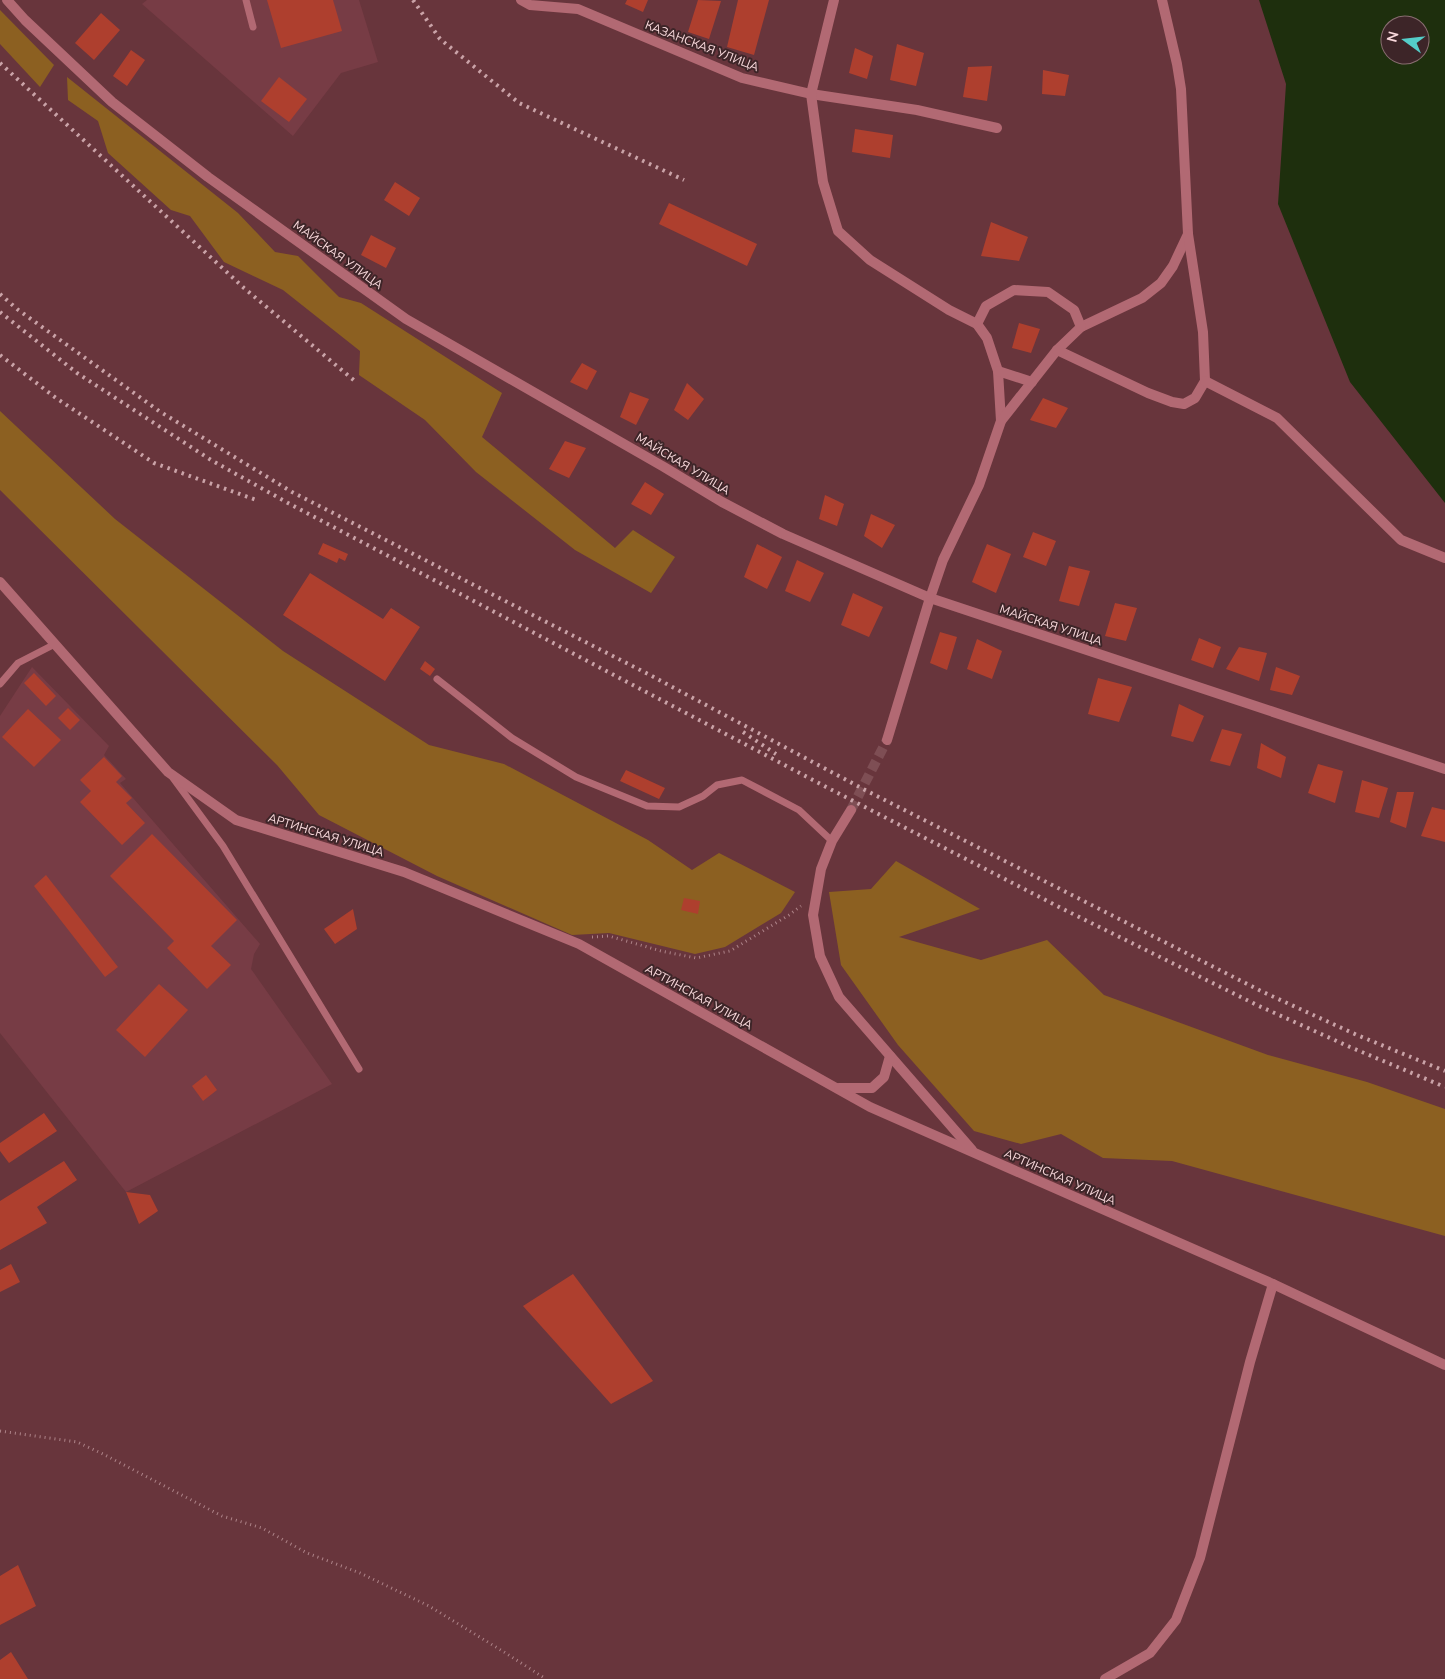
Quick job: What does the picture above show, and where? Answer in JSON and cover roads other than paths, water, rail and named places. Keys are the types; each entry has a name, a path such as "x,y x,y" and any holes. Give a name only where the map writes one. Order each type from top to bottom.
{"street":[{"name":"МАЙСКАЯ УЛИЦА","path":"7,0 25,20 112,102 208,177 406,319 656,462 722,502 783,534 930,598 1445,769"},
{"name":"КАЗАНСКАЯ УЛИЦА","path":"520,0 530,5 578,9 742,78 811,94 917,110 997,128"},
{"path":"834,0 811,94 823,182 838,231 870,260 949,310 977,324 987,338 998,371 1001,421"},
{"path":"1056,350 1148,393 1172,402 1184,404 1195,398 1205,381 1203,332 1188,234 1181,89 1162,0"},
{"path":"887,740 943,560 979,485 1001,421 1056,350 1080,327 1142,298 1161,283 1173,266 1188,234"},
{"path":"977,324 986,306 1014,290 1048,292 1074,310 1080,327"},
{"path":"998,371 1032,382"},
{"path":"1205,381 1277,418 1401,540 1445,558"},
{"name":"АРТИНСКАЯ УЛИЦА","path":"0,582 168,772 236,820 404,872 583,946 870,1107 1274,1284 1445,1365"},
{"path":"851,810 832,841 821,869 813,915 820,956 839,997 974,1152"},
{"path":"838,1088 872,1088 884,1078 890,1056"},
{"path":"1104,1679 1150,1653 1176,1620 1200,1558 1250,1362 1274,1284"}],"lane":[{"path":"246,0 253,27"},
{"path":"0,684 18,663 55,644"},
{"path":"437,679 512,738 544,758 576,777 646,806 679,808 703,796 717,785 742,780 799,810 832,841"},
{"path":"168,772 223,846 360,1069"}],"tunnel":[{"path":"851,810 887,740"}],"railway":[{"path":"413,0 440,39 519,103 684,180"},
{"path":"0,63 244,288 356,382"},
{"path":"0,294 17,309 159,411 292,492 648,674 867,791 1263,992 1357,1035 1445,1071"},
{"path":"0,312 77,373 211,460 288,503 830,789 1063,909 1259,1006 1445,1087"},
{"path":"0,355 56,398 154,463 259,501"},
{"path":"743,732 776,754"}]}
